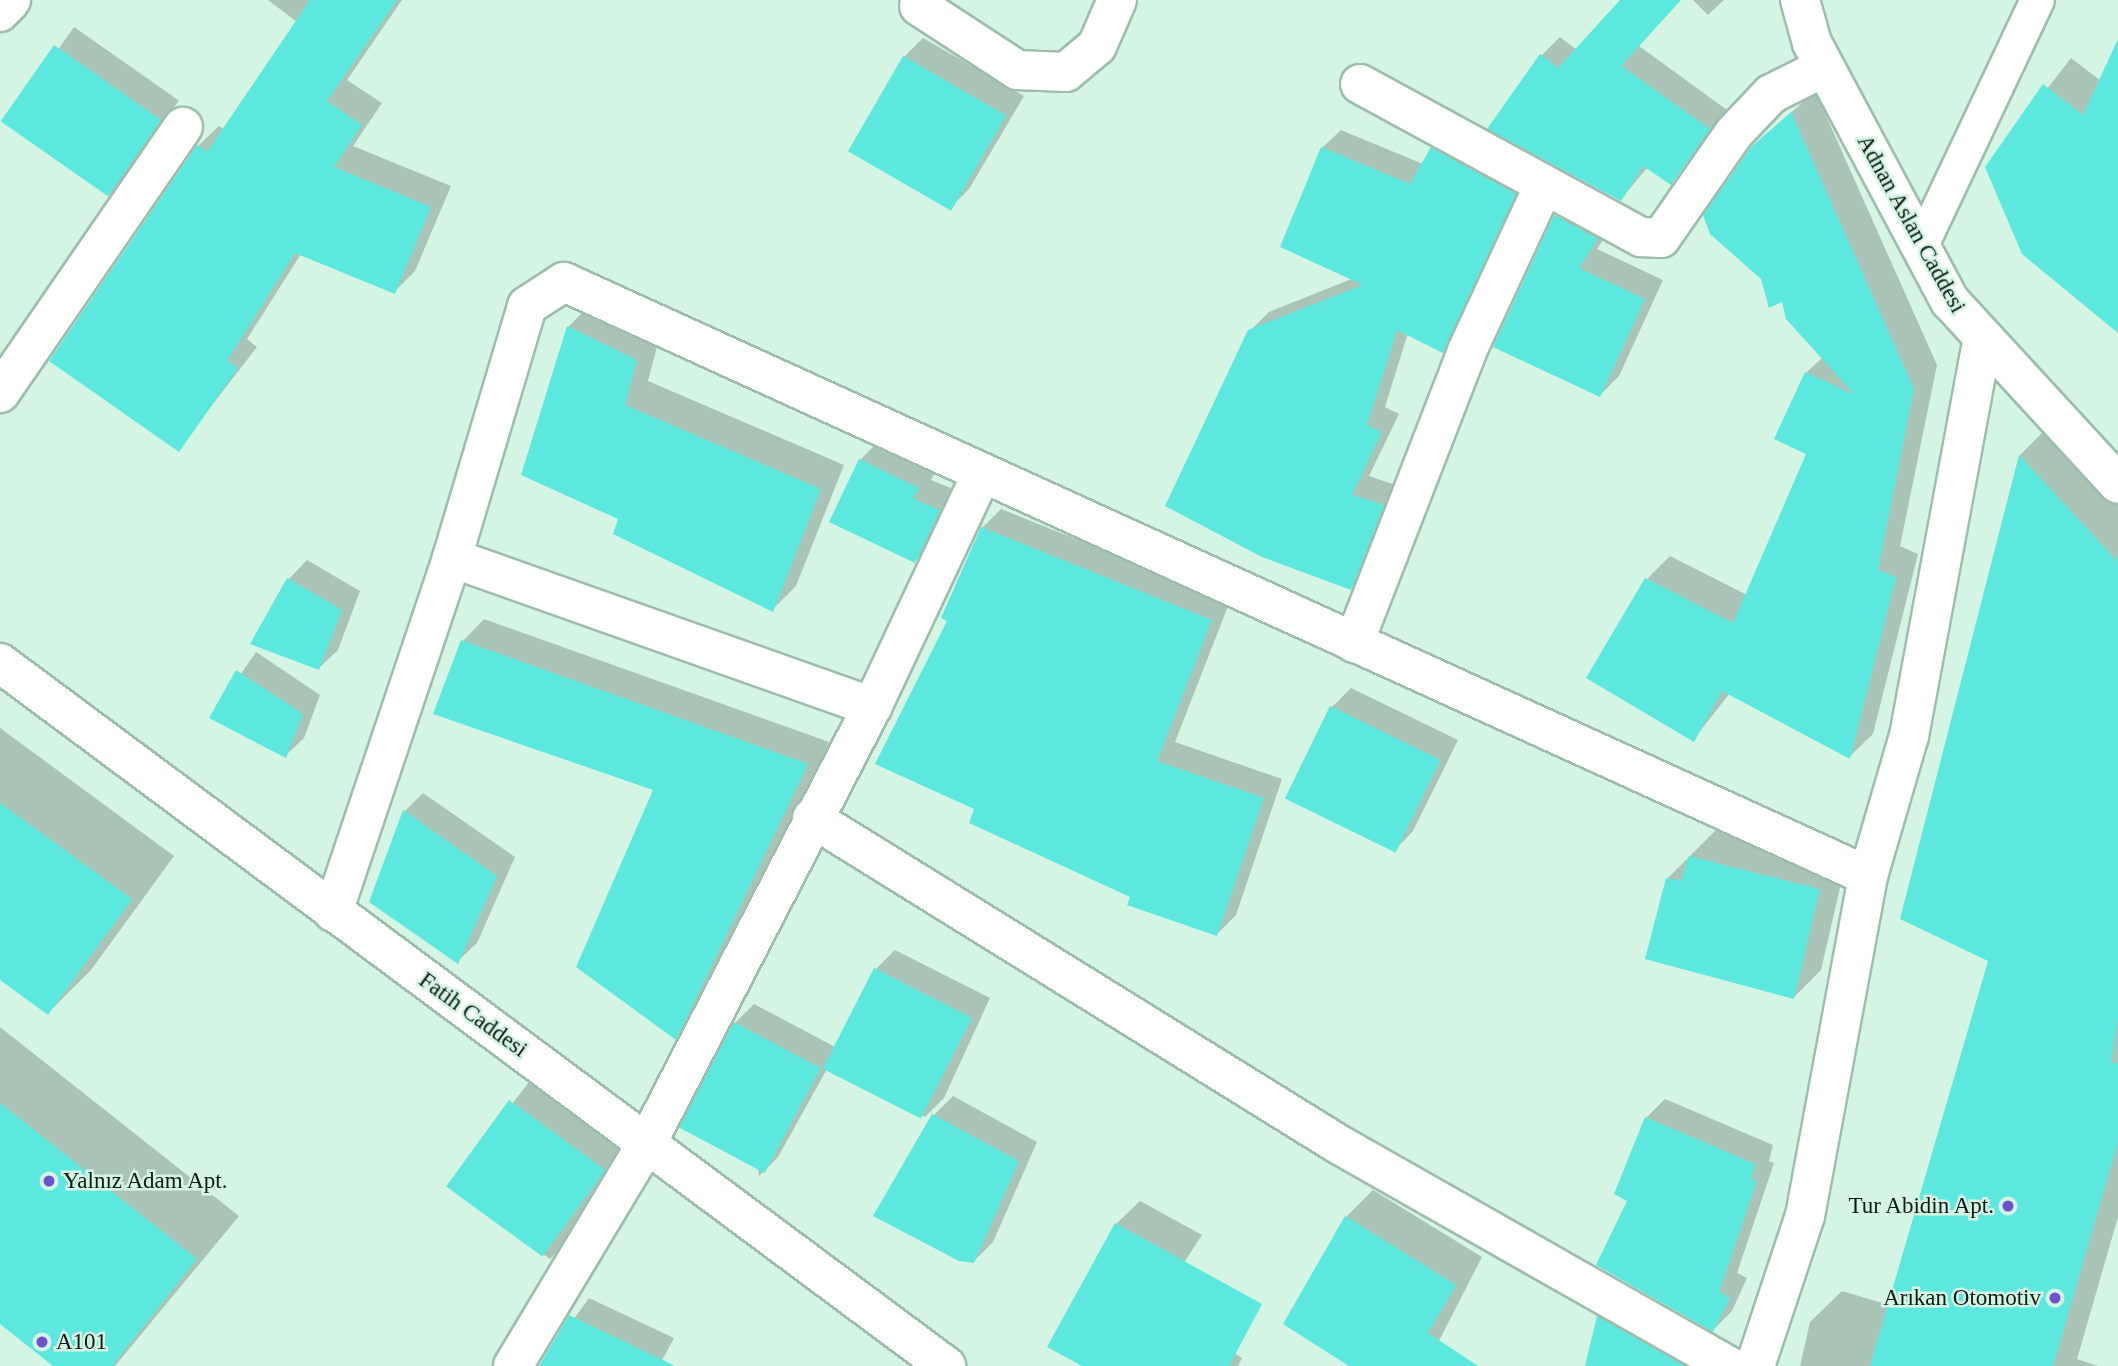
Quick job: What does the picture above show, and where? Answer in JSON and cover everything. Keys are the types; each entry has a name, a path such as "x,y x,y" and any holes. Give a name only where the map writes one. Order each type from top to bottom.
{"street":[{"path":"0,12 11,0"},
{"path":"919,6 1017,71 1066,72 1097,46 1117,0"},
{"name":"Adnan Aslan Caddesi","path":"1800,0 1825,67 1920,247 1982,342 2118,484"},
{"path":"1360,84 1641,237 1661,238 1734,133 1771,94 1825,67"},
{"path":"0,393 183,127"},
{"path":"1354,643 1467,351 1544,185"},
{"path":"333,912 452,558 527,306 564,282 981,475 1868,876"},
{"path":"1755,1366 1805,1216 1868,876 1909,736 1982,342"},
{"path":"513,1366 647,1143 812,818 872,707 981,475"},
{"path":"452,558 872,707"},
{"name":"Fatih Caddesi","path":"0,663 946,1366"},
{"path":"812,818 1338,1143 1729,1366"}],"lane":[{"path":"1920,247 2037,0"}],"building":[{"path":"310,0 397,0 327,101 362,125 334,167 431,207 395,294 295,253 227,361 238,368 179,452 49,361 197,145 207,152"},
{"path":"1620,0 1681,0 1621,66 1710,129 1671,185 1643,166 1621,201 1487,129 1540,54 1558,68"},
{"path":"2118,39 2118,333 2022,254 1985,167 2043,84 2083,115"},
{"path":"54,45 161,120 108,196 1,121"},
{"path":"903,56 1006,116 951,211 848,151"},
{"path":"1791,112 1914,389 1878,570 1896,577 1850,759 1722,691 1694,742 1586,678 1645,578 1733,623 1806,454 1774,439 1805,372 1855,395 1786,319 1782,302 1769,308 1761,279 1710,234 1703,215 1751,147"},
{"path":"1321,147 1410,184 1431,147 1516,194 1443,353 1397,330 1367,425 1382,432 1352,495 1384,505 1351,590 1262,557 1165,506 1248,330 1363,285 1280,247"},
{"path":"1554,215 1598,239 1579,268 1645,299 1600,397 1493,347"},
{"path":"567,326 637,360 625,405 821,489 773,612 613,534 618,519 521,475"},
{"path":"2019,455 2118,562 2118,1019 2111,1062 2118,1064 2118,1142 2053,1366 1870,1366 1988,961 1900,919"},
{"path":"859,459 919,488 913,499 940,510 915,563 829,522"},
{"path":"981,527 1212,620 1157,761 1264,798 1217,936 1127,905 1130,897 969,823 974,809 875,764 947,621 941,618"},
{"path":"287,578 342,610 319,670 250,644"},
{"path":"461,640 808,764 676,1040 576,967 653,790 433,714"},
{"path":"236,670 303,714 286,758 209,718"},
{"path":"1330,706 1441,760 1395,852 1285,799"},
{"path":"0,803 132,899 48,1015 0,980"},
{"path":"403,810 497,876 458,964 369,902"},
{"path":"1689,856 1820,889 1794,999 1645,959 1666,878 1681,881"},
{"path":"874,968 972,1018 921,1119 823,1069"},
{"path":"734,1022 821,1068 765,1173 678,1127"},
{"path":"509,1100 605,1170 542,1257 446,1187"},
{"name":"Yalnız Adam Apt.","path":"0,1103 197,1259 112,1366 53,1366 0,1324"},
{"path":"932,1114 1019,1161 974,1263 959,1261 873,1216"},
{"path":"1645,1117 1755,1164 1751,1180 1757,1181 1719,1292 1730,1298 1713,1332 1596,1265 1627,1201 1614,1194"},
{"path":"1345,1216 1456,1285 1428,1333 1478,1366 1349,1366 1283,1324"},
{"path":"1115,1223 1262,1304 1229,1366 1082,1366 1047,1347"},
{"path":"569,1315 675,1366 539,1366"},
{"path":"1597,1316 1685,1366 1585,1366"}],"place":[{"name":"Yalnız Adam Apt.","path":"49,1181"},
{"name":"Tur Abidin Apt.","path":"2008,1206"},
{"name":"Arıkan Otomotiv","path":"2055,1298"},
{"name":"A101","path":"42,1342"}]}
